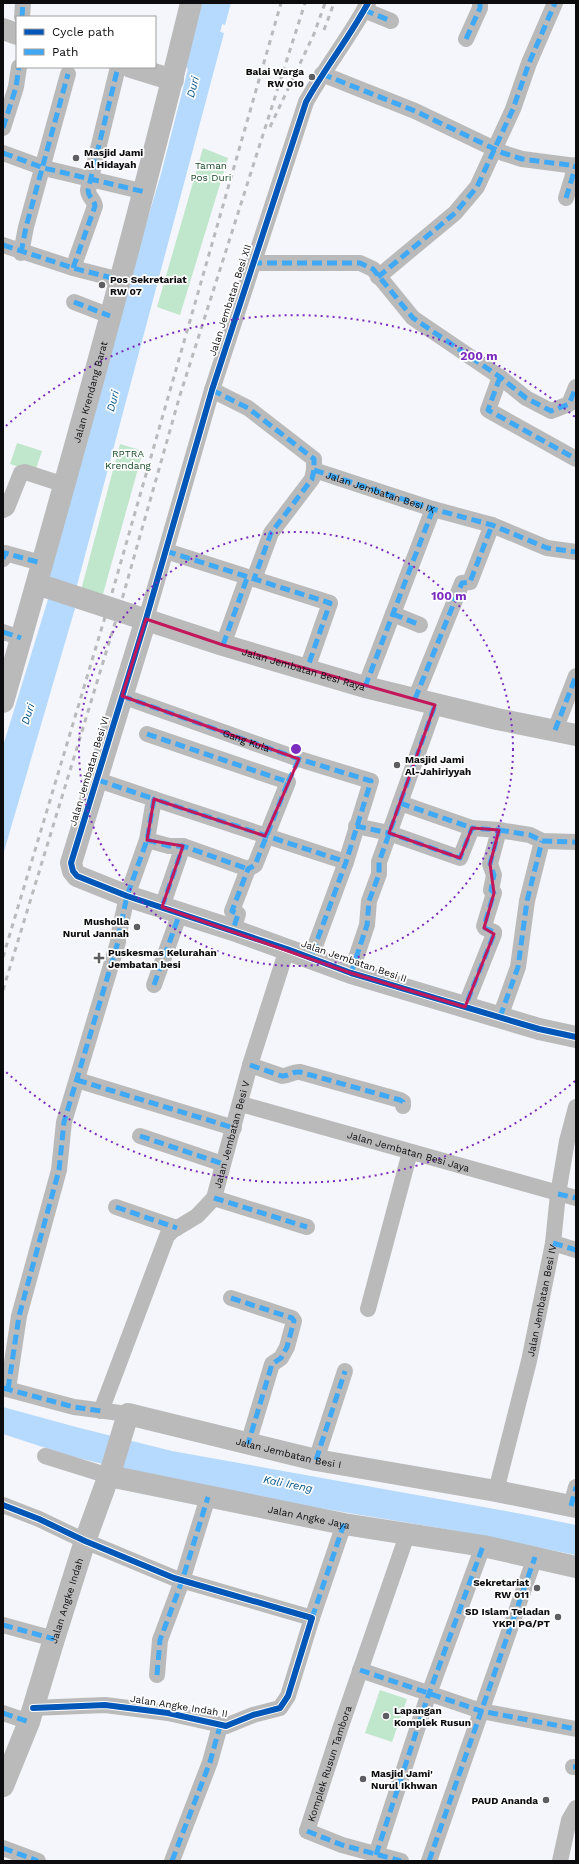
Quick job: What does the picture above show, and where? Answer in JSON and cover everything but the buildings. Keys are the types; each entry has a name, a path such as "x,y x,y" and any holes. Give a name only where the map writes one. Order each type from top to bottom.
{"street":[{"path":"22,16 23,3"},
{"name":"Jalan Krendang Barat","path":"3,702 12,635 41,585 41,563 65,485 144,192 191,3"},
{"path":"466,39 480,8 480,3"},
{"path":"378,277 455,213 477,187 513,109 529,63 555,3"},
{"path":"366,7 391,21"},
{"name":"Jalan Jembatan Besi XII","path":"146,619 212,390 306,102 322,74 355,27 366,7"},
{"path":"3,29 16,34"},
{"path":"3,128 16,87 19,68"},
{"path":"73,268 95,206 94,200 88,193 118,68"},
{"path":"134,68 173,80"},
{"path":"21,253 26,227 44,168 68,74"},
{"path":"322,74 415,111 522,159 576,166 566,198"},
{"path":"3,153 44,168 91,178 144,192"},
{"path":"3,245 21,253 120,280"},
{"path":"252,264 360,263 373,269 413,318 500,377 526,398 551,411 569,404 576,387"},
{"path":"74,302 110,316"},
{"path":"500,377 488,410 576,459"},
{"name":"Jalan Jembatan Besi IX","path":"212,390 248,408 314,458 314,470 433,509 492,525 547,548 576,552"},
{"path":"224,645 250,579 271,533 312,480 314,470"},
{"path":"3,510 6,508 21,473 25,472 65,485"},
{"path":"365,687 433,509"},
{"path":"351,973 366,925 369,901 380,874 379,862 400,803 425,702 462,583 470,582 492,525"},
{"path":"166,551 250,579 330,603 307,668"},
{"path":"3,560 6,553 41,563"},
{"name":"Jalan Jembatan Besi Raya","path":"41,585 224,645 307,668 365,687 425,702 576,735"},
{"path":"393,614 420,625"},
{"name":"Jalan Jembatan Besi VI","path":"127,896 77,876 73,871 71,864 98,780 146,619"},
{"path":"555,730 576,676"},
{"name":"Gang Kula","path":"122,696 299,759 371,781 356,826"},
{"path":"147,734 288,782"},
{"path":"233,930 238,914 232,911 248,869 255,865 265,836 299,759"},
{"path":"98,780 346,862"},
{"path":"5,1389 19,1316 59,1170 64,1122 118,942 127,896 147,840 154,799"},
{"path":"400,803 472,828 499,830 530,835 542,841 576,842"},
{"path":"311,958 346,862 356,826 389,833 460,858 472,828"},
{"path":"465,1007 494,934 494,932 485,928 484,926 494,893 492,890 494,875 490,864 499,830"},
{"path":"147,840 169,846 182,846 248,869"},
{"path":"500,1018 518,967 527,901 542,841"},
{"path":"154,985 171,910 182,846"},
{"name":"Jalan Jembatan Besi II","path":"127,896 233,930 351,973 500,1018 539,1029 576,1037"},
{"name":"Jalan Jembatan Besi V","path":"101,1411 167,1236 197,1216 214,1198 241,1104 250,1065 287,949"},
{"path":"250,1065 282,1076 286,1076 293,1072 300,1072 400,1100 403,1102 403,1106"},
{"path":"77,1080 234,1128"},
{"name":"Jalan Jembatan Besi Jaya","path":"241,1104 576,1198"},
{"name":"Jalan Jembatan Besi IV","path":"496,1491 529,1360 553,1243 558,1194 567,1141 576,1108"},
{"path":"140,1136 223,1164"},
{"path":"368,1309 410,1152"},
{"path":"214,1198 307,1227"},
{"path":"116,1207 177,1228"},
{"path":"553,1243 576,1250"},
{"path":"231,1298 292,1318 294,1321 281,1358 272,1364 248,1444"},
{"path":"316,1460 345,1371"},
{"name":"Jalan Jembatan Besi I","path":"5,1389 74,1407 101,1411 126,1419 248,1444 316,1460 496,1491 574,1500"},
{"name":"Jalan Angke Indah","path":"4,1785 31,1715 85,1541 111,1472 126,1419"},
{"name":"Jalan Angke Jaya","path":"45,1456 208,1497 344,1524 483,1546 576,1567"},
{"path":"157,1675 160,1640 182,1581 208,1497"},
{"path":"3,1505 182,1581 312,1618 344,1524"},
{"name":"Komplek Rusun Tambora","path":"401,1861 342,1845 306,1831 407,1535"},
{"path":"376,1855 429,1694 483,1546"},
{"path":"429,1861 535,1557"},
{"name":"Jalan Angke Indah II","path":"31,1715 106,1705 184,1716 220,1726 230,1725 253,1715 280,1708 288,1696 312,1618"},
{"path":"3,1625 54,1638"},
{"path":"360,1670 481,1711 576,1729"},
{"path":"3,1713 31,1715"},
{"path":"172,1861 210,1762 220,1726"},
{"path":"560,1861 569,1820 575,1809"},
{"path":"3,1848 38,1861"}],"highlighted area":[{"path":"146,619 223,645 435,705 389,833 460,858 472,828 499,830 490,864 494,893 484,928 494,934 465,1007 351,973 162,907 183,846 147,840 154,799 265,836 299,759 122,696"}],"green space":[{"name":"Taman Pos Duri","path":"203,148 228,158 180,315 157,307"},
{"path":"17,443 42,451 35,472 10,464"},
{"name":"RPTRA Krendang","path":"120,444 143,451 101,601 80,594"},
{"name":"Lapangan Komplek Rusun","path":"380,1690 407,1699 392,1742 365,1733"}],"water":[{"path":"204,3 231,3 225,25 201,17"},
{"path":"199,26 224,33 75,593 46,584 129,281 161,174"},
{"path":"49,596 76,605 3,855 3,746"},
{"name":"Kali Ireng","path":"3,1407 172,1451 576,1525 576,1555 457,1531 289,1503 119,1468 70,1456 3,1434"}],"waterway":[{"name":"Duri","path":"199,63 214,3"}],"railway":[{"path":"3,957 108,607 281,3"},
{"path":"3,990 119,610 180,395 305,3"},
{"path":"270,127 314,34 325,3"},
{"path":"324,30 334,3"}],"marked path":[{"path":"22,16 23,3"},
{"path":"466,39 480,8 480,3"},
{"path":"378,277 455,213 477,187 513,109 529,63 555,3"},
{"path":"364,10 391,21"},
{"path":"3,128 16,87 19,68"},
{"path":"73,268 95,206 88,190 118,68"},
{"path":"21,253 26,227 68,74"},
{"path":"322,74 415,111 503,153 522,159 576,166"},
{"path":"3,153 44,168 145,192"},
{"path":"566,198 576,165"},
{"path":"3,245 73,268 120,280"},
{"path":"252,263 360,263 373,269 413,318 500,377 526,398 551,411 569,404 576,387"},
{"path":"74,302 110,316"},
{"path":"500,377 488,410 576,459"},
{"path":"212,390 248,408 314,459 312,479 271,533 254,579"},
{"path":"314,470 433,509 492,525 547,548 576,552"},
{"path":"365,687 433,509"},
{"path":"415,699 462,583 470,582 492,525"},
{"path":"166,551 330,603 307,669"},
{"path":"3,559 5,553 41,563"},
{"path":"223,645 247,578"},
{"path":"393,614 420,625"},
{"path":"3,632 21,638"},
{"path":"555,730 576,676"},
{"path":"122,696 299,759 371,781 346,862 311,957"},
{"path":"351,973 367,925 369,901 379,874 379,862 435,705"},
{"path":"147,734 288,782 255,865 248,869 232,911 238,914 233,930"},
{"path":"288,782 299,759"},
{"path":"98,780 154,799"},
{"path":"8,1389 19,1316 59,1170 64,1122 118,942 127,896 147,840 154,799 346,862"},
{"path":"400,803 472,828"},
{"path":"356,826 389,833 460,858 472,828 499,830 490,864 494,875 491,890 494,893 484,926 485,928 494,932 494,934 465,1007"},
{"path":"499,830 530,835 542,841 576,842"},
{"path":"147,840 169,846 183,846"},
{"path":"500,1017 518,967 527,901 542,841"},
{"path":"162,907 183,846 248,869"},
{"path":"154,985 180,913"},
{"path":"250,1065 282,1076 300,1072 400,1100 403,1102 403,1106"},
{"path":"77,1080 234,1128"},
{"path":"140,1136 223,1164"},
{"path":"558,1194 576,1198"},
{"path":"214,1198 307,1227"},
{"path":"116,1207 177,1228"},
{"path":"553,1243 576,1250"},
{"path":"231,1298 292,1318 294,1321 287,1347 281,1358 272,1364 248,1444"},
{"path":"316,1460 345,1371"},
{"path":"3,1388 74,1407 101,1411"},
{"path":"571,1506 576,1487"},
{"path":"157,1675 160,1640 182,1581 208,1497"},
{"path":"312,1618 344,1524"},
{"path":"376,1855 426,1702 483,1546"},
{"path":"429,1861 535,1557"},
{"path":"3,1625 54,1639"},
{"path":"360,1670 481,1711 576,1729"},
{"path":"3,1713 29,1722"},
{"path":"172,1861 210,1762 220,1726"},
{"path":"307,1831 342,1845 401,1861"},
{"path":"3,1848 38,1861"}],"cycle path":[{"path":"368,3 306,102 212,390 146,619 71,863 73,871 77,876 127,896 287,949 351,973 539,1029 576,1037"},
{"path":"3,1505 39,1519 85,1541 174,1578 312,1618 288,1696 280,1708 253,1715 226,1726 168,1713 105,1705 33,1708"}],"place":[{"name":"Balai Warga RW 010","path":"312,77"},
{"name":"Masjid Jami Al Hidayah","path":"76,158"},
{"name":"Pos Sekretariat RW 07","path":"102,285"},
{"name":"Masjid Jami Al-Jahiriyyah","path":"397,765"},
{"name":"Musholla Nurul Jannah","path":"137,927"},
{"name":"Puskesmas Kelurahan Jembatan besi","path":"99,958"},
{"name":"Sekretariat RW 011","path":"537,1588"},
{"name":"SD Islam Teladan YKPI PG/PT","path":"558,1617"},
{"name":"Lapangan Komplek Rusun","path":"386,1716"},
{"name":"Masjid Jami' Nurul Ikhwan","path":"363,1779"},
{"name":"PAUD Ananda","path":"546,1800"}]}
